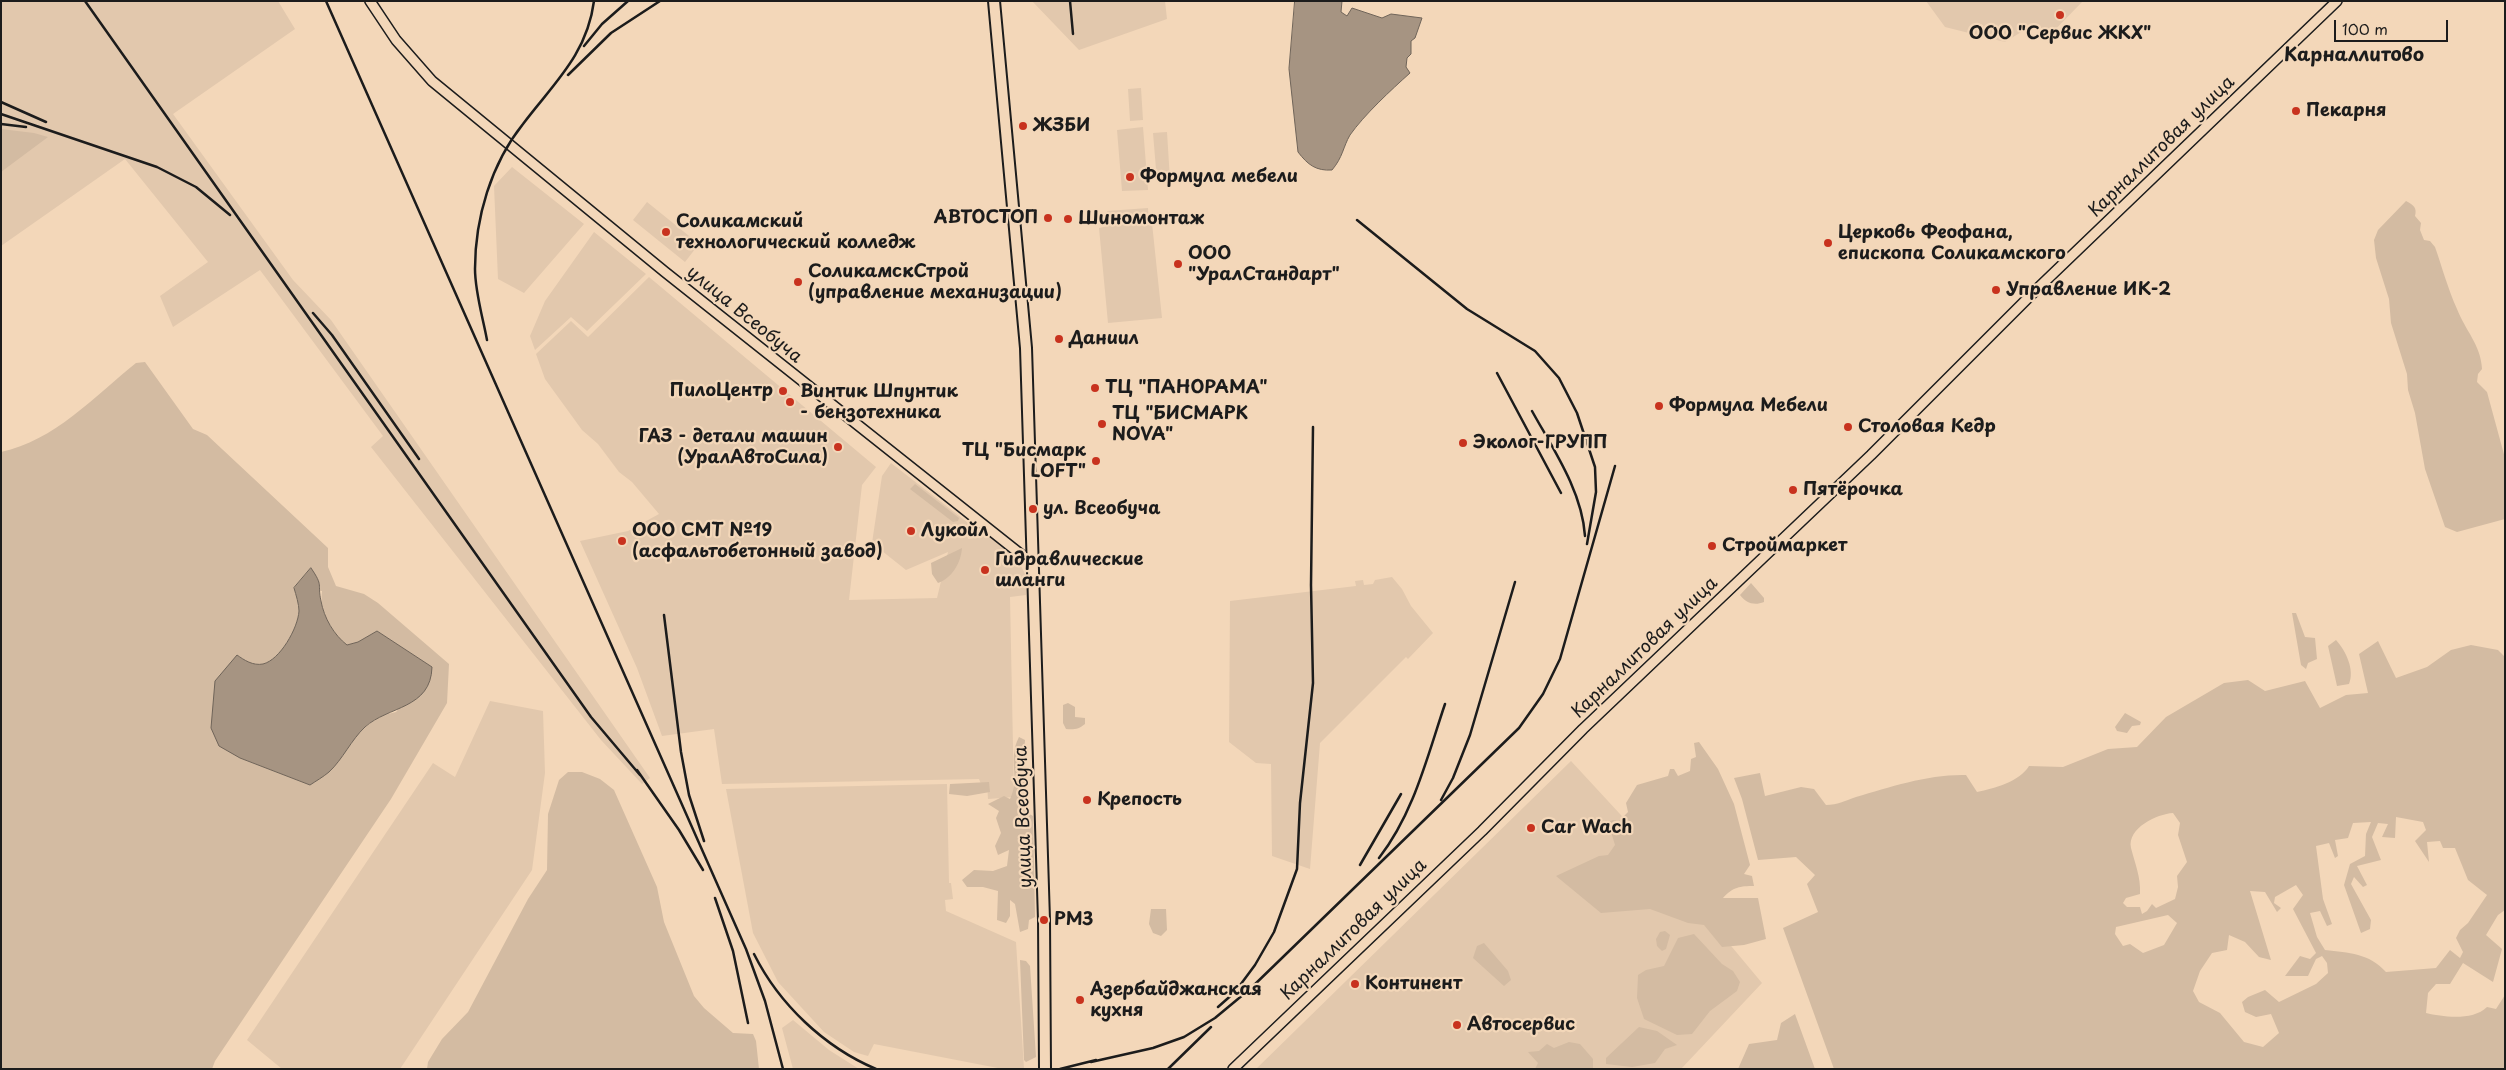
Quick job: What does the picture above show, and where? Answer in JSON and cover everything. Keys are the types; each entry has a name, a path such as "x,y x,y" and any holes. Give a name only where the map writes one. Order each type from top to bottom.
{"main road":[{"name":"улица Всеобуча","path":"994,1 1026,348 1033,509 1032,564 1044,920 1045,1069"}],"street":[{"name":"улица Всеобуча","path":"370,1 396,40 432,81 672,278 1032,564"},
{"name":"Карналлитовая улица","path":"1234,1069 1482,831 1583,730 1893,434 2036,290 2337,1"}],"shaded area":[{"path":"1,1 278,1 295,29 173,114 293,280 331,320 650,778 642,784 601,740 371,447 383,436 260,270 173,327 160,296 208,262 125,159 1,246"},
{"path":"1032,1 1165,1 1167,19 1079,50"},
{"path":"1295,1 1342,1 1341,12 1347,16 1352,8 1382,18 1391,14 1422,18 1415,38 1411,41 1411,54 1407,58 1406,67 1410,73 1356,127 1332,170 1313,166 1298,152 1289,69"},
{"path":"1926,1 2083,1 2047,38 2031,26 2005,42 1945,27"},
{"path":"1141,88 1143,120 1130,121 1128,89"},
{"path":"1143,127 1148,190 1122,191 1117,130"},
{"path":"1,129 34,133 48,137 1,172"},
{"path":"1167,132 1170,180 1157,181 1153,133"},
{"path":"512,167 584,224 524,293 498,279 494,186"},
{"path":"2406,201 2413,205 2416,211 2415,216 2421,223 2420,230 2424,240 2430,241 2435,247 2460,317 2479,352 2482,369 2478,374 2477,382 2487,392 2505,458 2505,519 2457,532 2445,527 2425,469 2415,413 2408,390 2407,374 2391,323 2389,299 2376,258 2374,240 2378,230"},
{"name":"Соликамский технологический колледж","path":"647,202 699,244 685,262 633,220"},
{"path":"1148,208 1149,223 1152,223 1162,318 1108,323 1099,228 1108,226 1107,211"},
{"path":"594,232 646,274 587,331 571,317 535,350 530,336 545,301"},
{"path":"649,277 876,467 862,485 849,600 937,598 948,552 906,570 872,543 882,476 891,463 972,526 968,539 988,532 1016,556 1026,576 1026,595 1010,597 1014,797 988,799 987,783 981,784 979,779 722,784 714,729 662,736 637,668 580,541 628,531 659,514 632,482 619,472 598,444 582,430 545,379 536,354 571,321 588,337"},
{"path":"145,362 193,429 207,435 328,548 328,567 336,586 364,594 378,603 449,664 447,703 391,799 215,1061 212,1069 1,1069 1,452 39,438 56,428 136,363","holes":["294,588 322,591 323,606 328,621 336,635 347,645 358,642 377,631 432,667 396,712 380,716 369,724 355,737 330,771 310,785 240,758 211,728 214,711 237,655 256,664 269,662 276,657 287,643 298,618 299,608"]},
{"path":"915,484 959,518 958,521 953,522 910,489"},
{"path":"962,548 960,559 955,569 948,578 938,583 932,574 931,563"},
{"path":"311,568 319,582 322,607 327,620 347,645 358,642 377,631 432,667 430,681 416,699 374,720 365,727 334,767 310,785 240,758 219,746 211,728 215,681 237,655 246,661 263,664 282,650 292,634 298,618 299,611 294,588"},
{"path":"1392,577 1402,589 1411,606 1433,633 1408,659 1406,657 1320,743 1310,869 1272,856 1271,764 1256,763 1229,742 1230,601 1356,586 1355,581 1363,580 1364,585 1373,584 1375,580"},
{"path":"1751,583 1764,598 1764,602 1750,603 1740,595"},
{"path":"2292,613 2296,613 2305,637 2315,638 2317,659 2308,663 2306,669 2301,665"},
{"path":"2336,640 2346,655 2351,673 2349,684 2337,686 2328,646"},
{"path":"2378,641 2396,678 2427,667 2451,650 2471,645 2498,650 2505,657 2505,910 2498,915 2486,935 2502,949 2493,982 2463,963 2450,984 2436,984 2428,993 2426,1013 2449,1017 2466,1016 2487,1007 2496,1009 2505,995 2505,1069 1834,1069 1783,928 1818,912 1807,884 1815,875 1796,857 1758,860 1742,799 1734,778 1760,773 1765,796 1801,787 1814,789 1826,805 1838,804 1910,782 1952,775 1966,775 1977,792 2013,780 2025,772 2029,766 2063,767 2108,749 2137,747 2166,717 2224,683 2248,680 2265,691 2305,681 2320,708 2346,695 2368,693 2359,654","holes":["2173,813 2180,823 2178,835 2187,862 2177,876 2178,887 2175,899 2156,908 2152,904 2142,914 2140,907 2127,907 2123,903 2126,898 2140,894 2139,876 2131,848 2131,841 2138,828 2144,823","2396,817 2423,822 2426,830 2415,841 2429,862 2427,842 2440,841 2443,848 2455,848 2468,880 2487,895 2456,938 2463,952 2460,958 2450,950 2436,968 2386,972 2366,957 2325,950 2317,937 2310,913 2320,911 2327,926 2332,924 2323,899 2316,846 2329,843 2335,858 2338,856 2335,840 2348,838 2353,823 2371,822 2366,834 2365,856 2350,864 2344,885 2361,933 2370,929 2371,920 2351,884 2354,877 2363,887 2367,885 2357,866 2381,860 2372,837 2378,823 2388,824 2382,837 2395,838","2296,885 2303,895 2293,909 2316,953 2310,959 2300,956 2285,976 2308,976 2316,959 2322,956 2327,963 2328,973 2316,984 2279,1002 2265,990 2248,997 2242,1002 2245,1012 2256,1017 2271,1014 2279,1033 2263,1047 2244,1042 2220,1013 2199,1002 2193,991 2200,971 2212,953 2227,950 2229,935 2245,942 2259,957 2271,960 2250,891 2265,892 2277,912 2281,908 2274,903 2275,897","2168,915 2177,923 2164,945 2143,953 2130,944 2123,946 2115,934 2116,927"]},
{"path":"490,701 543,711 545,773 532,870 400,1069 282,1069 247,1040 433,763 455,777"},
{"path":"1068,703 1075,707 1075,717 1085,718 1085,724 1081,727 1066,729 1063,723 1063,705"},
{"path":"2125,713 2141,722 2140,725 2132,726 2127,733 2117,731 2115,727"},
{"path":"1019,737 1025,740 1023,770 1028,813 1033,816 1035,917 1029,920 1028,929 1020,932 1015,904 1010,900 1010,916 1006,923 997,920 998,891 983,887 967,887 962,880 974,870 993,871 1007,866 1009,850 998,855 995,846 1001,833 996,818 999,811 988,804 1004,796 1010,799 1014,783 1014,753"},
{"path":"1699,742 1718,769 1734,804 1750,865 1744,874 1752,876 1754,886 1737,888 1730,891 1723,898 1758,898 1766,939 1744,945 1722,947 1704,925 1688,923 1650,909 1601,913 1556,876 1599,856 1608,855 1615,845 1608,822 1613,820 1619,821 1628,812 1626,803 1637,785 1668,776 1670,769 1674,769 1678,776 1690,771 1691,759 1696,757 1694,743"},
{"path":"1571,761 1632,827 1762,983 1681,1069 1256,1069"},
{"path":"568,772 582,772 600,779 614,790 657,887 664,922 694,996 704,1008 733,1033 753,1034 756,1041 759,1069 427,1069 428,1062 442,1039 468,1012 528,899 547,870 548,814 559,780"},
{"path":"989,782 990,792 967,796 949,794 950,784"},
{"path":"947,784 949,883 951,883 953,899 945,900 946,911 1016,942 1024,1069 1003,1069 874,1044 868,1056 854,1052 824,1032 778,982 753,933 726,789"},
{"path":"1151,909 1166,909 1167,930 1161,936 1153,933 1149,924"},
{"path":"1665,931 1670,935 1666,949 1662,951 1657,946 1656,939 1660,932"},
{"path":"1694,934 1722,964 1733,971 1740,982 1737,991 1710,1011 1692,1034 1677,1035 1644,1019 1637,998 1638,975 1646,970 1664,966 1678,938"},
{"path":"1484,943 1508,971 1511,980 1504,986 1473,958 1477,946"},
{"path":"1020,960 1026,961 1030,966 1036,1057 1026,1062 1024,1060"},
{"path":"1795,1014 1815,1069 1738,1069 1749,1044 1777,1040 1781,1023"},
{"path":"793,1020 829,1050 859,1069 793,1069 782,1028"},
{"path":"1639,1027 1657,1031 1677,1045 1665,1049 1655,1063 1632,1067 1606,1064 1606,1058"},
{"path":"1569,1042 1580,1044 1593,1059 1593,1069 1535,1069 1538,1063 1528,1052 1539,1051 1547,1044 1554,1048"}],"railway":[{"path":"85,1 591,717 640,775"},
{"path":"326,1 746,949 765,1001 783,1069"},
{"path":"487,340 475,278 478,230 487,192 502,156 512,140 557,82 576,53 590,20 594,1"},
{"path":"584,46 602,24 628,1"},
{"path":"568,75 611,33 660,1"},
{"path":"1070,1 1073,34"},
{"path":"1,102 46,122"},
{"path":"1,114 157,167 196,187 230,215"},
{"path":"1,124 26,127"},
{"path":"1357,220 1467,309 1535,351 1559,378 1577,413 1595,467 1596,492 1587,544"},
{"path":"313,313 332,335 419,459"},
{"path":"1497,373 1561,493"},
{"path":"1532,411 1557,455 1572,487 1583,519 1585,536"},
{"path":"1218,1007 1235,992 1255,965 1274,932 1297,869 1300,803 1313,683 1311,585 1313,427"},
{"path":"1091,1062 1153,1048 1184,1037 1215,1018 1250,989 1519,728 1543,694 1560,659 1615,466"},
{"path":"1441,800 1453,778 1470,735 1515,582"},
{"path":"664,615 681,752 689,795 704,841"},
{"path":"1379,858 1391,841 1411,803 1445,704"},
{"path":"637,770 679,830 703,870"},
{"path":"1360,865 1401,794"},
{"path":"715,898 733,951 748,1023"},
{"path":"754,954 776,990 805,1022 839,1049 876,1069"},
{"path":"1168,1069 1211,1027"},
{"path":"1060,1069 1096,1060"}],"place":[{"name":"ООО \"Сервис ЖКХ\"","path":"2060,15"},
{"name":"Пекарня","path":"2296,111"},
{"name":"ЖЗБИ","path":"1023,126"},
{"name":"Формула мебели","path":"1130,177"},
{"name":"АВТОСТОП","path":"1048,218"},
{"name":"Шиномонтаж","path":"1068,219"},
{"name":"Соликамский технологический колледж","path":"666,232"},
{"name":"Церковь Феофана, епископа Соликамского","path":"1828,243"},
{"name":"ООО \"УралСтандарт\"","path":"1178,264"},
{"name":"СоликамскСтрой (управление механизации)","path":"798,282"},
{"name":"Управление ИК-2","path":"1996,290"},
{"name":"Даниил","path":"1059,339"},
{"name":"ТЦ \"ПАНОРАМА\"","path":"1095,388"},
{"name":"ПилоЦентр","path":"783,391"},
{"name":"Винтик Шпунтик - бензотехника","path":"790,402"},
{"name":"Формула Мебели","path":"1659,406"},
{"name":"ТЦ \"БИСМАРК NOVA\"","path":"1102,424"},
{"name":"Столовая Кедр","path":"1848,427"},
{"name":"Эколог-ГРУПП","path":"1463,443"},
{"name":"ГАЗ - детали машин (УралАвтоСила)","path":"838,447"},
{"name":"ТЦ \"Бисмарк LOFT\"","path":"1096,461"},
{"name":"Пятёрочка","path":"1793,490"},
{"name":"ул. Всеобуча","path":"1033,509"},
{"name":"Лукойл","path":"911,531"},
{"name":"ООО СМТ №19 (асфальтобетонный завод)","path":"622,541"},
{"name":"Строймаркет","path":"1712,546"},
{"name":"Гидравлические шланги","path":"985,570"},
{"name":"Крепость","path":"1087,800"},
{"name":"Car Wach","path":"1531,828"},
{"name":"РМЗ","path":"1044,920"},
{"name":"Континент","path":"1355,984"},
{"name":"Азербайджанская кухня","path":"1080,1000"},
{"name":"Автосервис","path":"1457,1025"}],"district":[{"name":"Карналлитово","path":"2354,56"}]}
